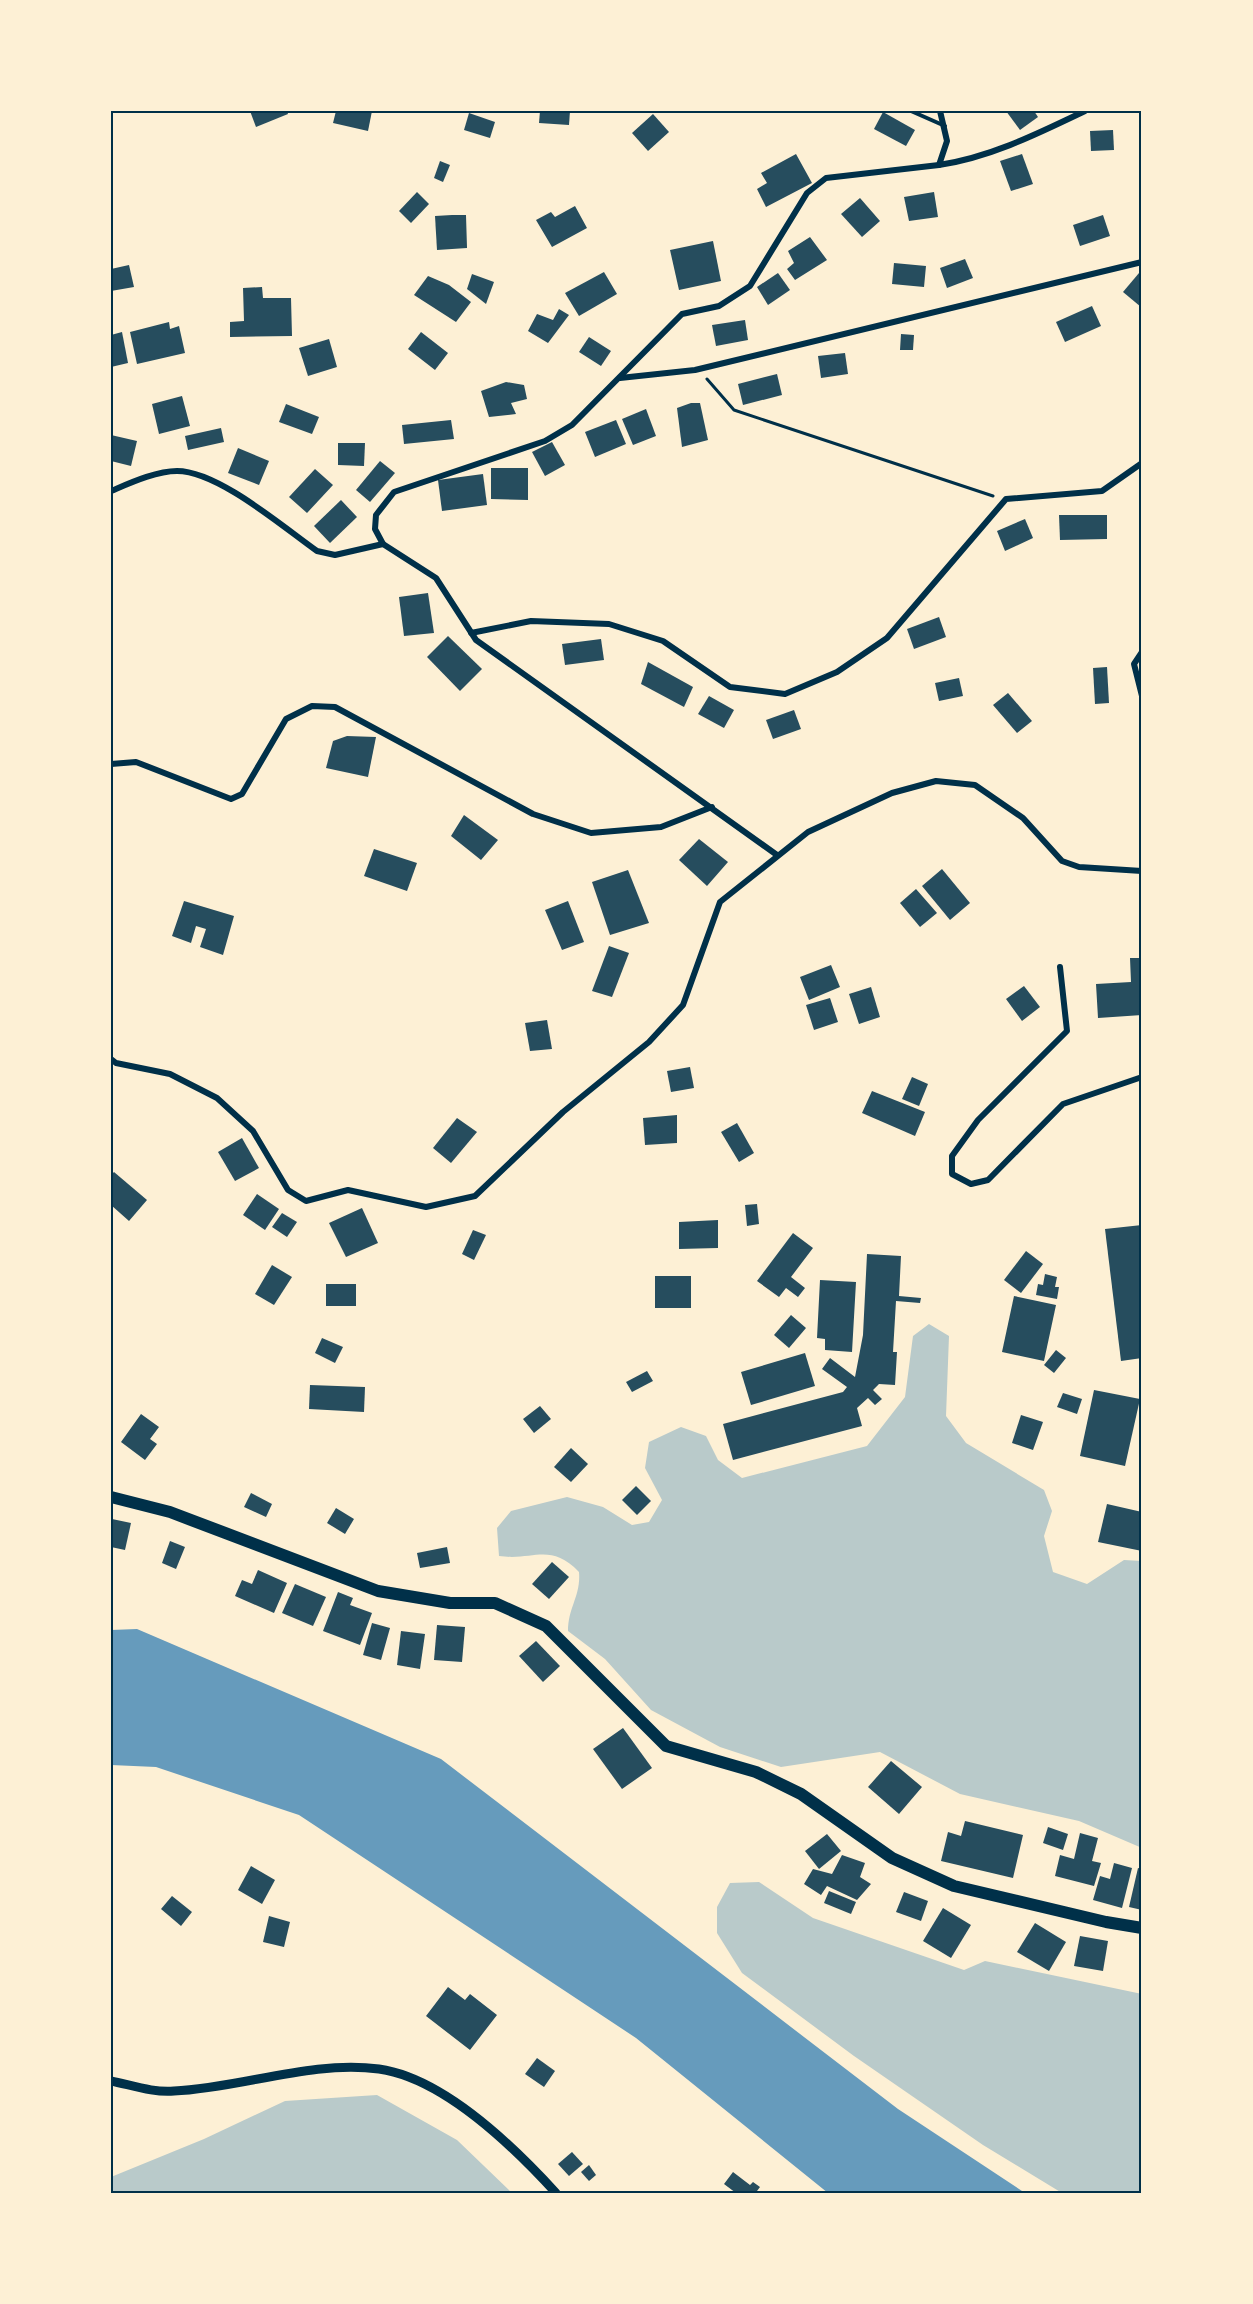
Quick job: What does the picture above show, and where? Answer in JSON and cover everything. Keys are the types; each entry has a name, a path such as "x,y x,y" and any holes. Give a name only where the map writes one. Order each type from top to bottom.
{"highway":[{"path":"111,1497 170,1512 378,1592 450,1603 495,1603 546,1626 666,1746 756,1772 774,1780 801,1794 891,1858 954,1886 1142,1928"}],"street":[{"path":"939,165 947,141 940,111"},
{"path":"777,855 476,640 436,578 382,544 375,529 376,514 394,492 545,441 572,425 682,314 719,306 750,286 807,193 826,178 970,160 1029,138 1085,111"},
{"path":"620,378 695,370 1142,262"},
{"path":"471,633 531,621 609,624 663,641 730,687 785,694 837,672 887,638 1006,499 1102,490 1142,463"},
{"path":"111,491 135,480 177,471 215,480 317,551 335,555 382,544"},
{"path":"1142,652 1134,664 1142,696"},
{"path":"111,764 136,762 231,799 242,794 286,719 312,706 335,706 533,814 591,833 661,827 712,807"},
{"path":"111,1059 116,1063 170,1074 217,1098 253,1131 288,1190 306,1201 348,1190 426,1207 475,1196 563,1112 649,1042 683,1005 720,902 808,832 892,793 936,782 975,784 1023,818 1062,861 1079,867 1142,871"},
{"path":"1060,968 1067,1031 978,1120 952,1156 952,1174 971,1184 988,1180 1063,1104 1142,1077"},
{"path":"111,2081 172,2092 353,2067 380,2069 404,2075 462,2108 523,2156 556,2193"}],"lane":[{"path":"911,111 945,126"}],"path":[{"path":"695,370 709,381 734,410 967,489 1006,499"}],"shaded area":[{"path":"929,1324 949,1336 946,1416 966,1443 1044,1490 1052,1511 1044,1536 1053,1572 1087,1584 1124,1560 1142,1561 1142,1848 1079,1821 960,1794 880,1752 781,1767 720,1747 651,1710 605,1659 568,1631 579,1580 579,1572 569,1563 550,1555 499,1556 497,1528 511,1511 567,1497 603,1507 632,1525 649,1522 662,1500 645,1468 649,1442 681,1427 706,1436 718,1460 742,1478 867,1446 905,1397 913,1336"},
{"path":"759,1882 813,1918 964,1970 985,1961 1142,1994 1142,2193 1062,2193 983,2145 854,2056 742,1973 717,1933 717,1907 730,1883"},
{"path":"377,2095 457,2140 512,2193 111,2193 111,2177 204,2139 285,2101"}],"water":[{"path":"137,1629 441,1759 898,2109 1025,2193 828,2193 636,2038 299,1815 156,1767 111,1765 111,1630"}],"building":[{"path":"250,111 287,111 288,114 256,127"},
{"path":"336,111 372,111 368,131 333,123"},
{"path":"540,111 570,111 569,125 539,123"},
{"path":"1006,111 1034,111 1038,117 1020,130"},
{"path":"883,112 915,130 906,146 874,129"},
{"path":"469,113 495,122 490,138 464,130"},
{"path":"653,114 669,132 648,151 632,133"},
{"path":"1113,130 1114,150 1091,151 1090,131"},
{"path":"796,154 812,183 766,207 757,189 767,183 761,173"},
{"path":"1022,154 1033,184 1011,191 1000,161"},
{"path":"440,161 450,165 443,182 434,178"},
{"path":"417,192 429,204 411,223 399,211"},
{"path":"934,192 938,217 909,221 904,197"},
{"path":"860,198 880,221 862,237 841,214"},
{"path":"575,206 587,228 552,247 536,220 551,212 555,217"},
{"path":"466,215 467,248 437,250 435,216"},
{"path":"1103,215 1110,236 1080,246 1073,225"},
{"path":"810,237 827,260 795,280 787,269 794,263 788,251"},
{"path":"713,241 721,281 679,290 670,250"},
{"path":"965,259 973,278 947,288 940,268"},
{"path":"894,263 926,266 924,287 892,284"},
{"path":"129,265 134,287 111,291 111,269"},
{"path":"604,272 617,294 579,316 565,293"},
{"path":"778,273 790,290 768,305 757,287"},
{"path":"1139,273 1142,276 1141,307 1123,292"},
{"path":"472,274 494,282 486,304 467,289"},
{"path":"428,276 449,285 471,302 456,322 414,295"},
{"path":"262,287 263,298 291,298 292,336 230,337 230,322 244,321 243,288"},
{"path":"1092,306 1101,326 1065,342 1056,322"},
{"path":"559,309 569,315 548,343 528,331 537,314 553,320"},
{"path":"745,320 748,340 716,346 712,325"},
{"path":"169,322 170,329 179,326 185,353 137,364 130,332"},
{"path":"122,332 128,363 111,367 111,335"},
{"path":"421,332 448,353 435,370 408,349"},
{"path":"901,334 914,335 913,350 900,350"},
{"path":"589,337 611,351 601,366 579,352"},
{"path":"329,339 337,367 308,376 299,348"},
{"path":"845,353 848,374 821,378 818,356"},
{"path":"777,374 782,395 743,405 738,384"},
{"path":"506,382 524,385 527,399 511,403 516,414 489,417 481,391"},
{"path":"182,396 190,426 159,434 152,404"},
{"path":"691,403 700,403 708,440 682,447 677,408"},
{"path":"286,404 319,417 312,434 279,422"},
{"path":"646,409 656,436 633,445 622,419"},
{"path":"451,420 454,439 404,444 402,425"},
{"path":"616,420 626,444 595,457 585,432"},
{"path":"221,428 224,442 188,450 185,436"},
{"path":"111,435 137,441 131,466 111,461"},
{"path":"552,442 565,465 545,476 532,452"},
{"path":"338,443 365,443 364,466 338,465"},
{"path":"238,448 269,461 259,485 228,473"},
{"path":"380,461 395,473 370,502 356,490"},
{"path":"491,468 528,468 528,500 491,499"},
{"path":"315,469 333,485 307,513 289,497"},
{"path":"483,474 487,505 442,511 438,480"},
{"path":"341,500 357,517 330,543 314,526"},
{"path":"1059,515 1107,515 1107,539 1060,540"},
{"path":"1025,519 1033,538 1005,551 997,531"},
{"path":"428,593 434,633 404,636 399,597"},
{"path":"939,617 946,637 914,649 907,629"},
{"path":"448,636 482,669 460,691 427,657"},
{"path":"601,639 604,660 565,665 562,644"},
{"path":"648,662 693,687 684,707 641,684"},
{"path":"1107,667 1109,703 1095,704 1093,668"},
{"path":"959,678 963,696 939,701 935,683"},
{"path":"1008,693 1032,721 1017,733 993,705"},
{"path":"709,696 734,710 724,728 698,714"},
{"path":"794,710 801,729 773,739 766,720"},
{"path":"347,736 376,737 368,777 326,768 333,741"},
{"path":"464,815 498,840 481,860 451,836"},
{"path":"699,839 728,862 707,886 679,860"},
{"path":"374,849 417,863 407,891 364,876"},
{"path":"942,869 970,903 950,920 922,886"},
{"path":"628,870 649,923 610,935 592,882"},
{"path":"916,889 937,913 920,927 900,903"},
{"path":"184,901 234,916 223,955 200,947 206,929 196,926 191,943 172,936"},
{"path":"568,901 584,942 562,950 545,910"},
{"path":"609,946 629,953 612,997 592,991"},
{"path":"1130,958 1142,958 1142,1015 1098,1018 1096,984 1131,982"},
{"path":"831,965 840,987 809,1000 800,977"},
{"path":"1024,986 1040,1007 1022,1021 1006,999"},
{"path":"871,987 880,1017 859,1024 849,994"},
{"path":"830,998 838,1022 814,1030 806,1005"},
{"path":"547,1020 552,1049 530,1051 525,1023"},
{"path":"690,1067 694,1088 671,1092 667,1071"},
{"path":"912,1077 928,1084 919,1106 902,1099"},
{"path":"872,1091 925,1112 915,1136 862,1113"},
{"path":"677,1115 677,1143 645,1145 643,1118"},
{"path":"457,1118 477,1132 451,1163 433,1148"},
{"path":"737,1123 754,1153 739,1162 721,1132"},
{"path":"242,1138 259,1168 235,1181 218,1152"},
{"path":"114,1172 147,1200 129,1221 111,1205 111,1175"},
{"path":"257,1194 279,1209 265,1230 243,1215"},
{"path":"757,1204 759,1224 747,1226 745,1205"},
{"path":"362,1208 378,1243 346,1257 329,1223"},
{"path":"282,1213 297,1222 287,1237 272,1227"},
{"path":"718,1220 718,1248 679,1249 679,1222"},
{"path":"1142,1225 1142,1358 1121,1361 1105,1229"},
{"path":"473,1230 486,1235 474,1260 462,1254"},
{"path":"793,1233 813,1248 791,1277 805,1288 798,1297 786,1288 779,1297 757,1281"},
{"path":"1026,1251 1043,1264 1021,1293 1004,1280"},
{"path":"867,1254 901,1256 899,1296 921,1298 920,1303 896,1301 893,1352 897,1352 895,1385 879,1384 873,1390 882,1399 875,1405 868,1398 857,1408 862,1426 733,1460 723,1424 843,1392 847,1387 822,1369 830,1358 855,1377 863,1335"},
{"path":"272,1265 292,1277 274,1305 255,1294"},
{"path":"1045,1274 1057,1277 1055,1287 1059,1287 1057,1299 1036,1295 1038,1284 1043,1285"},
{"path":"655,1276 691,1276 691,1308 655,1308"},
{"path":"820,1280 856,1282 852,1352 825,1350 825,1339 817,1338"},
{"path":"326,1284 356,1284 356,1306 326,1306"},
{"path":"1014,1296 1056,1305 1044,1361 1002,1352"},
{"path":"791,1315 806,1328 789,1348 774,1335"},
{"path":"322,1338 343,1347 335,1363 315,1353"},
{"path":"1056,1350 1066,1358 1054,1373 1044,1365"},
{"path":"805,1353 815,1386 751,1405 741,1372"},
{"path":"647,1371 653,1381 632,1392 626,1382"},
{"path":"310,1385 365,1387 364,1412 309,1409"},
{"path":"1094,1390 1140,1399 1125,1466 1080,1456"},
{"path":"1063,1393 1082,1399 1077,1414 1057,1407"},
{"path":"540,1406 551,1419 534,1433 523,1419"},
{"path":"141,1414 159,1427 150,1439 157,1444 145,1460 121,1442"},
{"path":"1021,1415 1043,1422 1033,1450 1012,1443"},
{"path":"571,1448 588,1464 571,1482 554,1467"},
{"path":"636,1486 651,1501 637,1515 622,1500"},
{"path":"251,1493 272,1504 266,1517 244,1507"},
{"path":"1107,1504 1142,1512 1142,1551 1098,1542"},
{"path":"336,1508 354,1519 345,1534 327,1523"},
{"path":"112,1519 131,1523 125,1550 111,1547"},
{"path":"170,1541 185,1547 176,1569 162,1563"},
{"path":"447,1547 450,1563 420,1568 417,1553"},
{"path":"552,1562 569,1577 549,1599 532,1584"},
{"path":"258,1570 287,1583 274,1613 235,1596 242,1580 252,1584"},
{"path":"295,1584 326,1597 313,1626 282,1613"},
{"path":"338,1592 353,1598 350,1605 372,1613 360,1645 323,1631"},
{"path":"372,1623 390,1628 381,1660 363,1655"},
{"path":"437,1625 465,1627 462,1662 434,1660"},
{"path":"401,1631 425,1634 420,1669 397,1665"},
{"path":"536,1641 560,1666 543,1682 519,1656"},
{"path":"623,1728 652,1768 622,1789 593,1749"},
{"path":"891,1761 922,1787 899,1814 868,1787"},
{"path":"965,1821 1023,1835 1013,1878 941,1861 948,1832 961,1836"},
{"path":"1048,1827 1068,1834 1063,1850 1043,1843"},
{"path":"1080,1833 1098,1838 1092,1861 1101,1863 1094,1886 1055,1876 1060,1855 1074,1859"},
{"path":"827,1834 841,1851 819,1869 805,1851"},
{"path":"842,1855 865,1863 860,1877 871,1884 857,1900 827,1886 821,1895 804,1884 813,1869 832,1874"},
{"path":"1114,1863 1132,1868 1122,1908 1093,1900 1100,1876 1110,1879"},
{"path":"251,1866 275,1880 262,1904 238,1890"},
{"path":"1138,1868 1142,1869 1142,1910 1129,1907"},
{"path":"829,1891 856,1902 851,1914 824,1903"},
{"path":"904,1892 928,1901 921,1921 896,1912"},
{"path":"172,1896 192,1912 181,1926 161,1909"},
{"path":"943,1908 971,1925 951,1958 923,1941"},
{"path":"269,1916 290,1922 284,1947 263,1942"},
{"path":"1035,1923 1066,1942 1049,1971 1017,1952"},
{"path":"1080,1936 1108,1941 1103,1971 1074,1966"},
{"path":"448,1987 465,2000 470,1994 497,2015 470,2050 426,2016"},
{"path":"537,2058 555,2071 544,2087 525,2074"},
{"path":"572,2152 583,2164 569,2176 558,2164"},
{"path":"589,2165 596,2175 589,2181 581,2172"},
{"path":"733,2172 750,2185 753,2182 760,2187 757,2191 759,2193 736,2193 724,2184"}]}
